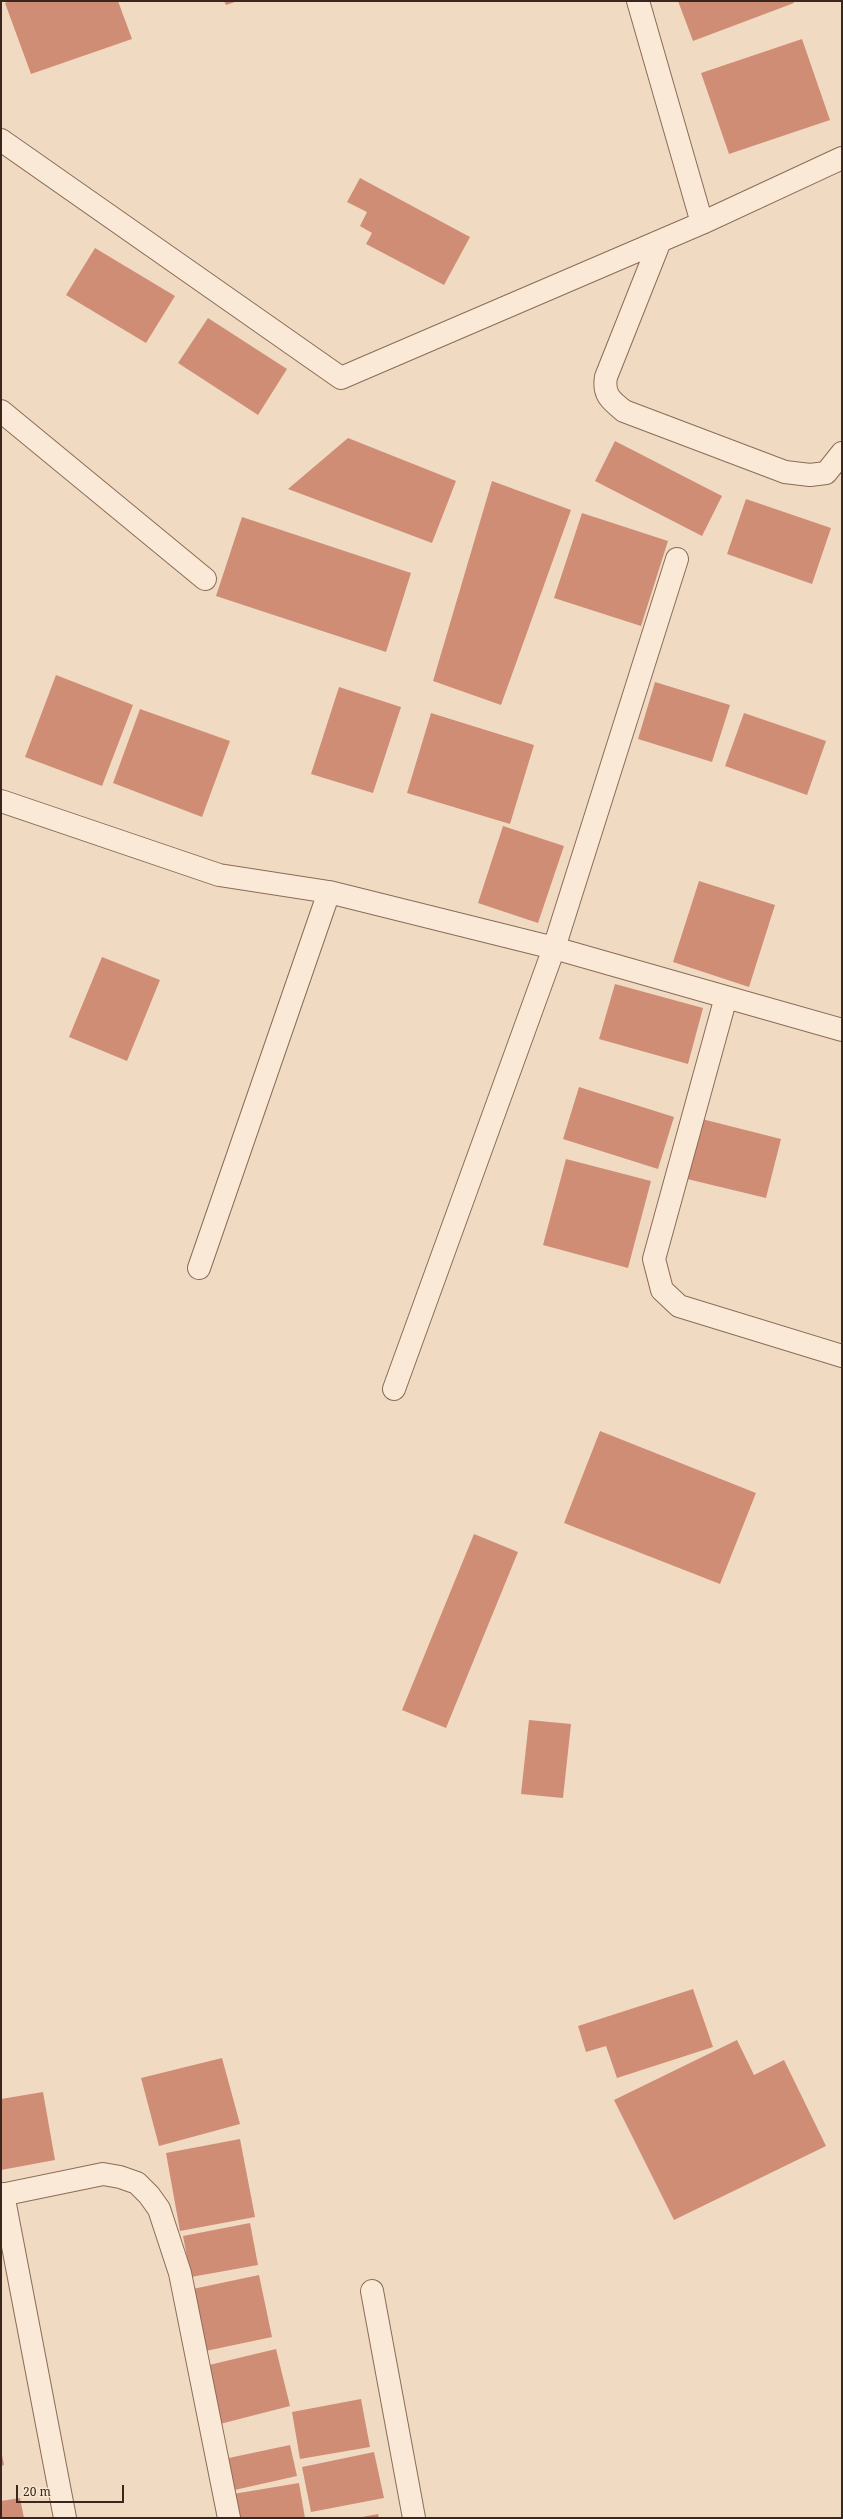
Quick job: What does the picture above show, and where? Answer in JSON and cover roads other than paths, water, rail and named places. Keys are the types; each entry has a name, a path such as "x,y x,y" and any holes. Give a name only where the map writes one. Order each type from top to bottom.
{"street":[{"path":"638,1 702,223"},
{"path":"1,140 341,378 702,223 842,158"},
{"path":"660,241 606,377 604,388 609,399 624,411 785,472 810,475 826,473 842,452"},
{"path":"1,411 205,579"},
{"path":"394,1389 554,948 677,559"},
{"path":"1,801 219,875 329,892 554,948 842,1030"},
{"path":"199,1268 329,892"},
{"path":"726,997 654,1259 662,1290 679,1306 842,1356"},
{"path":"65,2518 2,2195 103,2174 120,2177 137,2183 156,2204 180,2273 229,2518"},
{"path":"372,2291 414,2518"}]}
